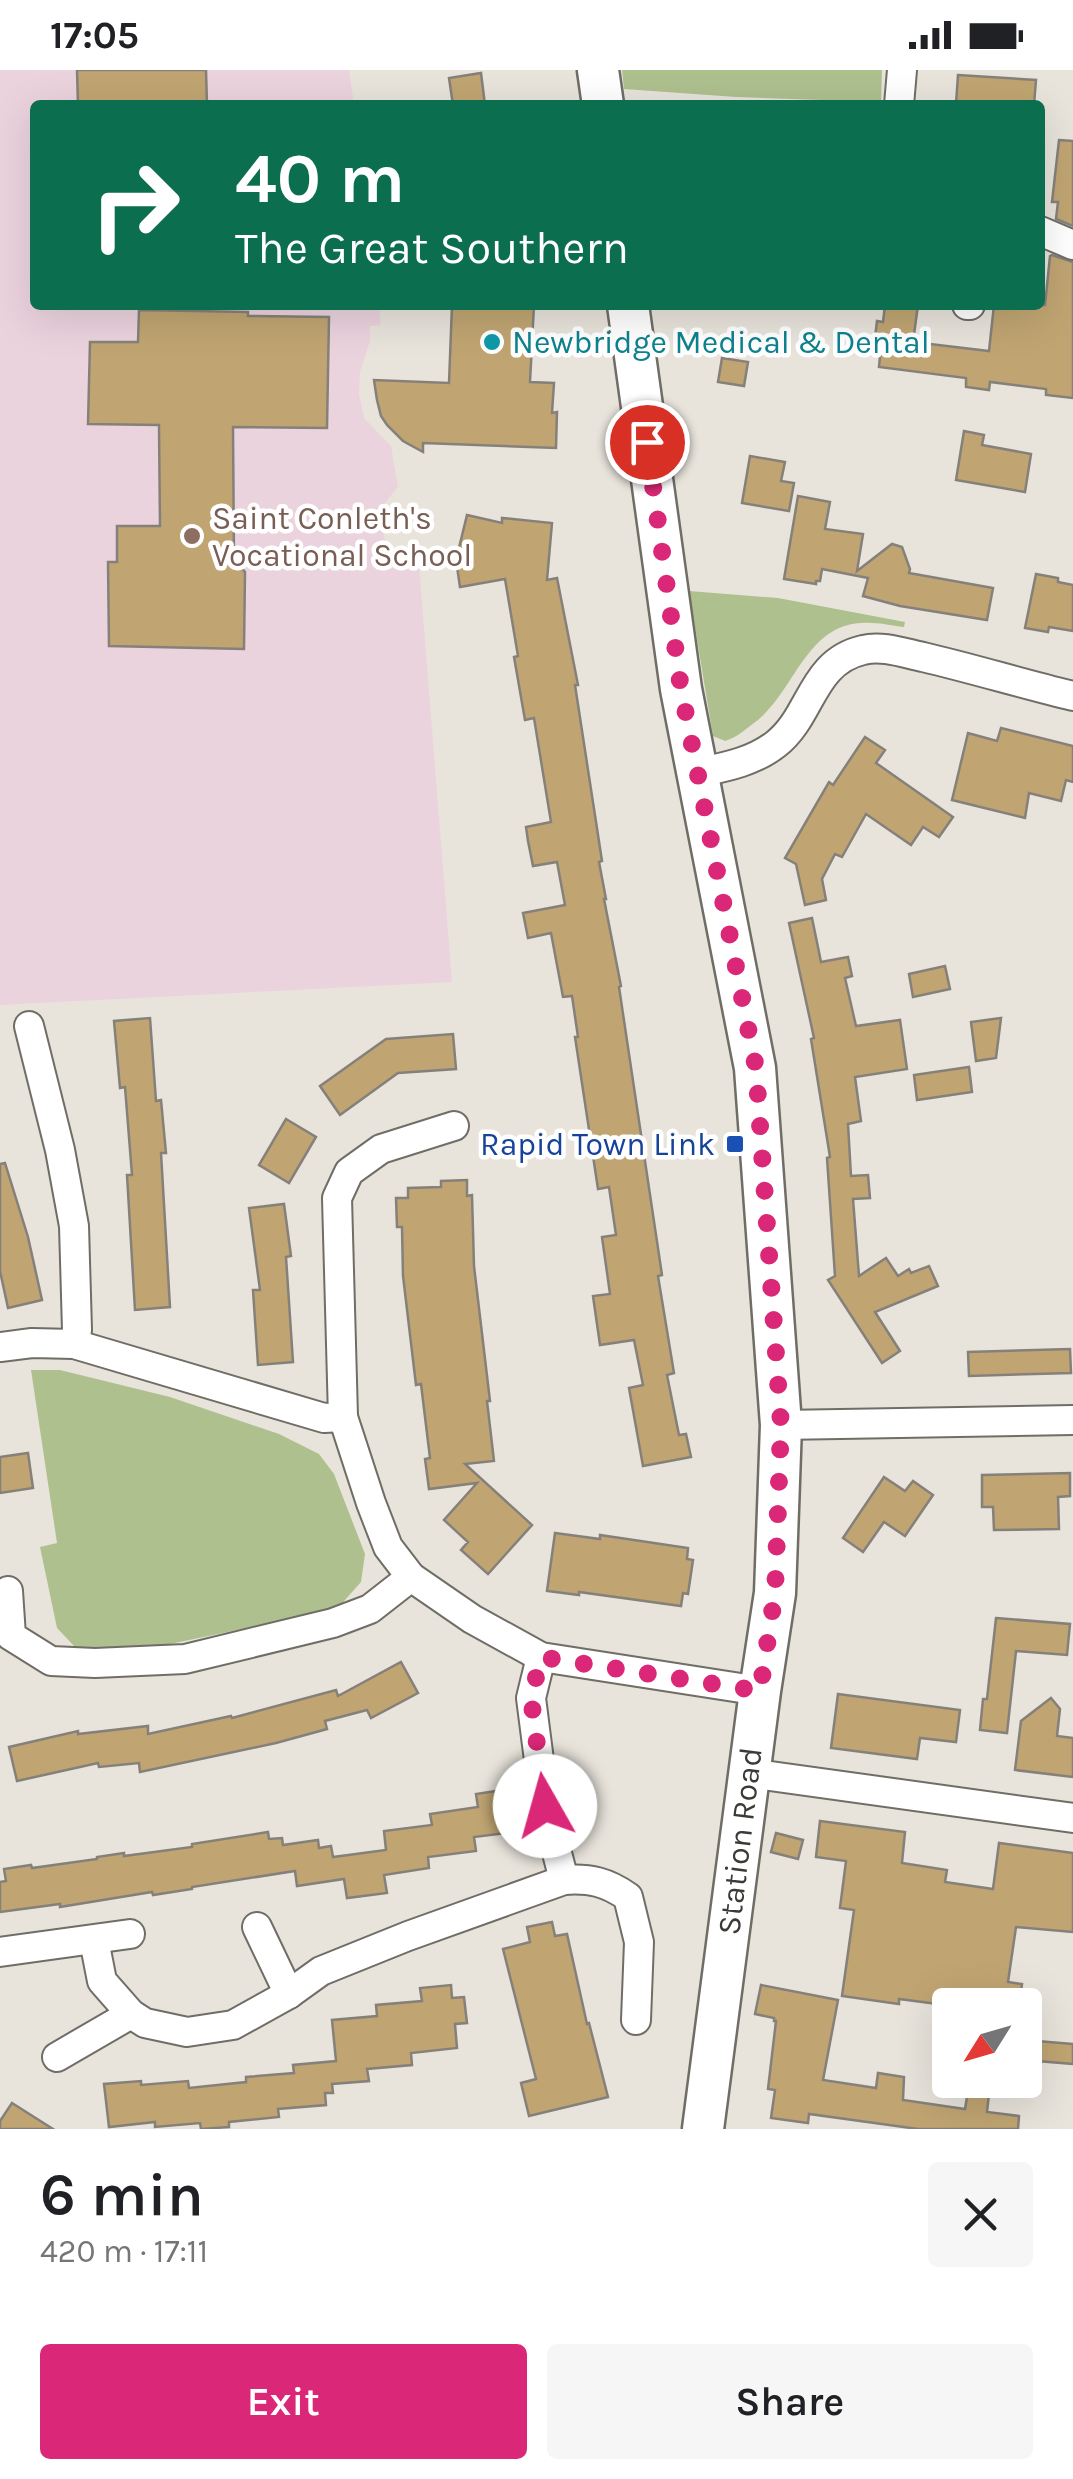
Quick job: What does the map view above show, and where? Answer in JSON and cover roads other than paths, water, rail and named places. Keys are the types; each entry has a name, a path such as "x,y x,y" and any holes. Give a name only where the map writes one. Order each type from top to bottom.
{"main road":[{"path":"598,70 601,100"},
{"name":"Station Road","path":"629,310 672,633 756,1068 781,1425 775,1593 703,2129"}],"street":[{"path":"900,100 902,70"},
{"path":"1045,233 1073,245"},
{"path":"698,773 745,762 777,743 822,674 849,654 865,649 883,648 972,668 1073,696"},
{"path":"30,1026 74,1226 74,1344"},
{"path":"454,1126 380,1149 349,1172 337,1198 344,1417 388,1547 411,1577 472,1620 541,1657 760,1691"},
{"path":"0,1347 74,1344 324,1418 344,1417"},
{"path":"781,1425 1073,1420"},
{"path":"8,1591 11,1636 51,1661 95,1663 185,1659 332,1623 370,1610 411,1577"},
{"path":"541,1657 531,1698 545,1806 564,1880"},
{"path":"750,1772 1073,1818"},
{"path":"94,1940 102,1981 130,2014 145,2023 187,2032 234,2025 321,1971 564,1880 586,1878 612,1886 628,1897 639,1942 636,2020"},
{"path":"258,1926 289,1994"},
{"path":"0,1952 130,1934"},
{"path":"57,2057 130,2014"}],"place":[{"name":"Newbridge Medical & Dental","path":"492,342"},
{"name":"Saint Conleth's Vocational School","path":"192,536"},
{"name":"Rapid Town Link","path":"735,1144"}]}
